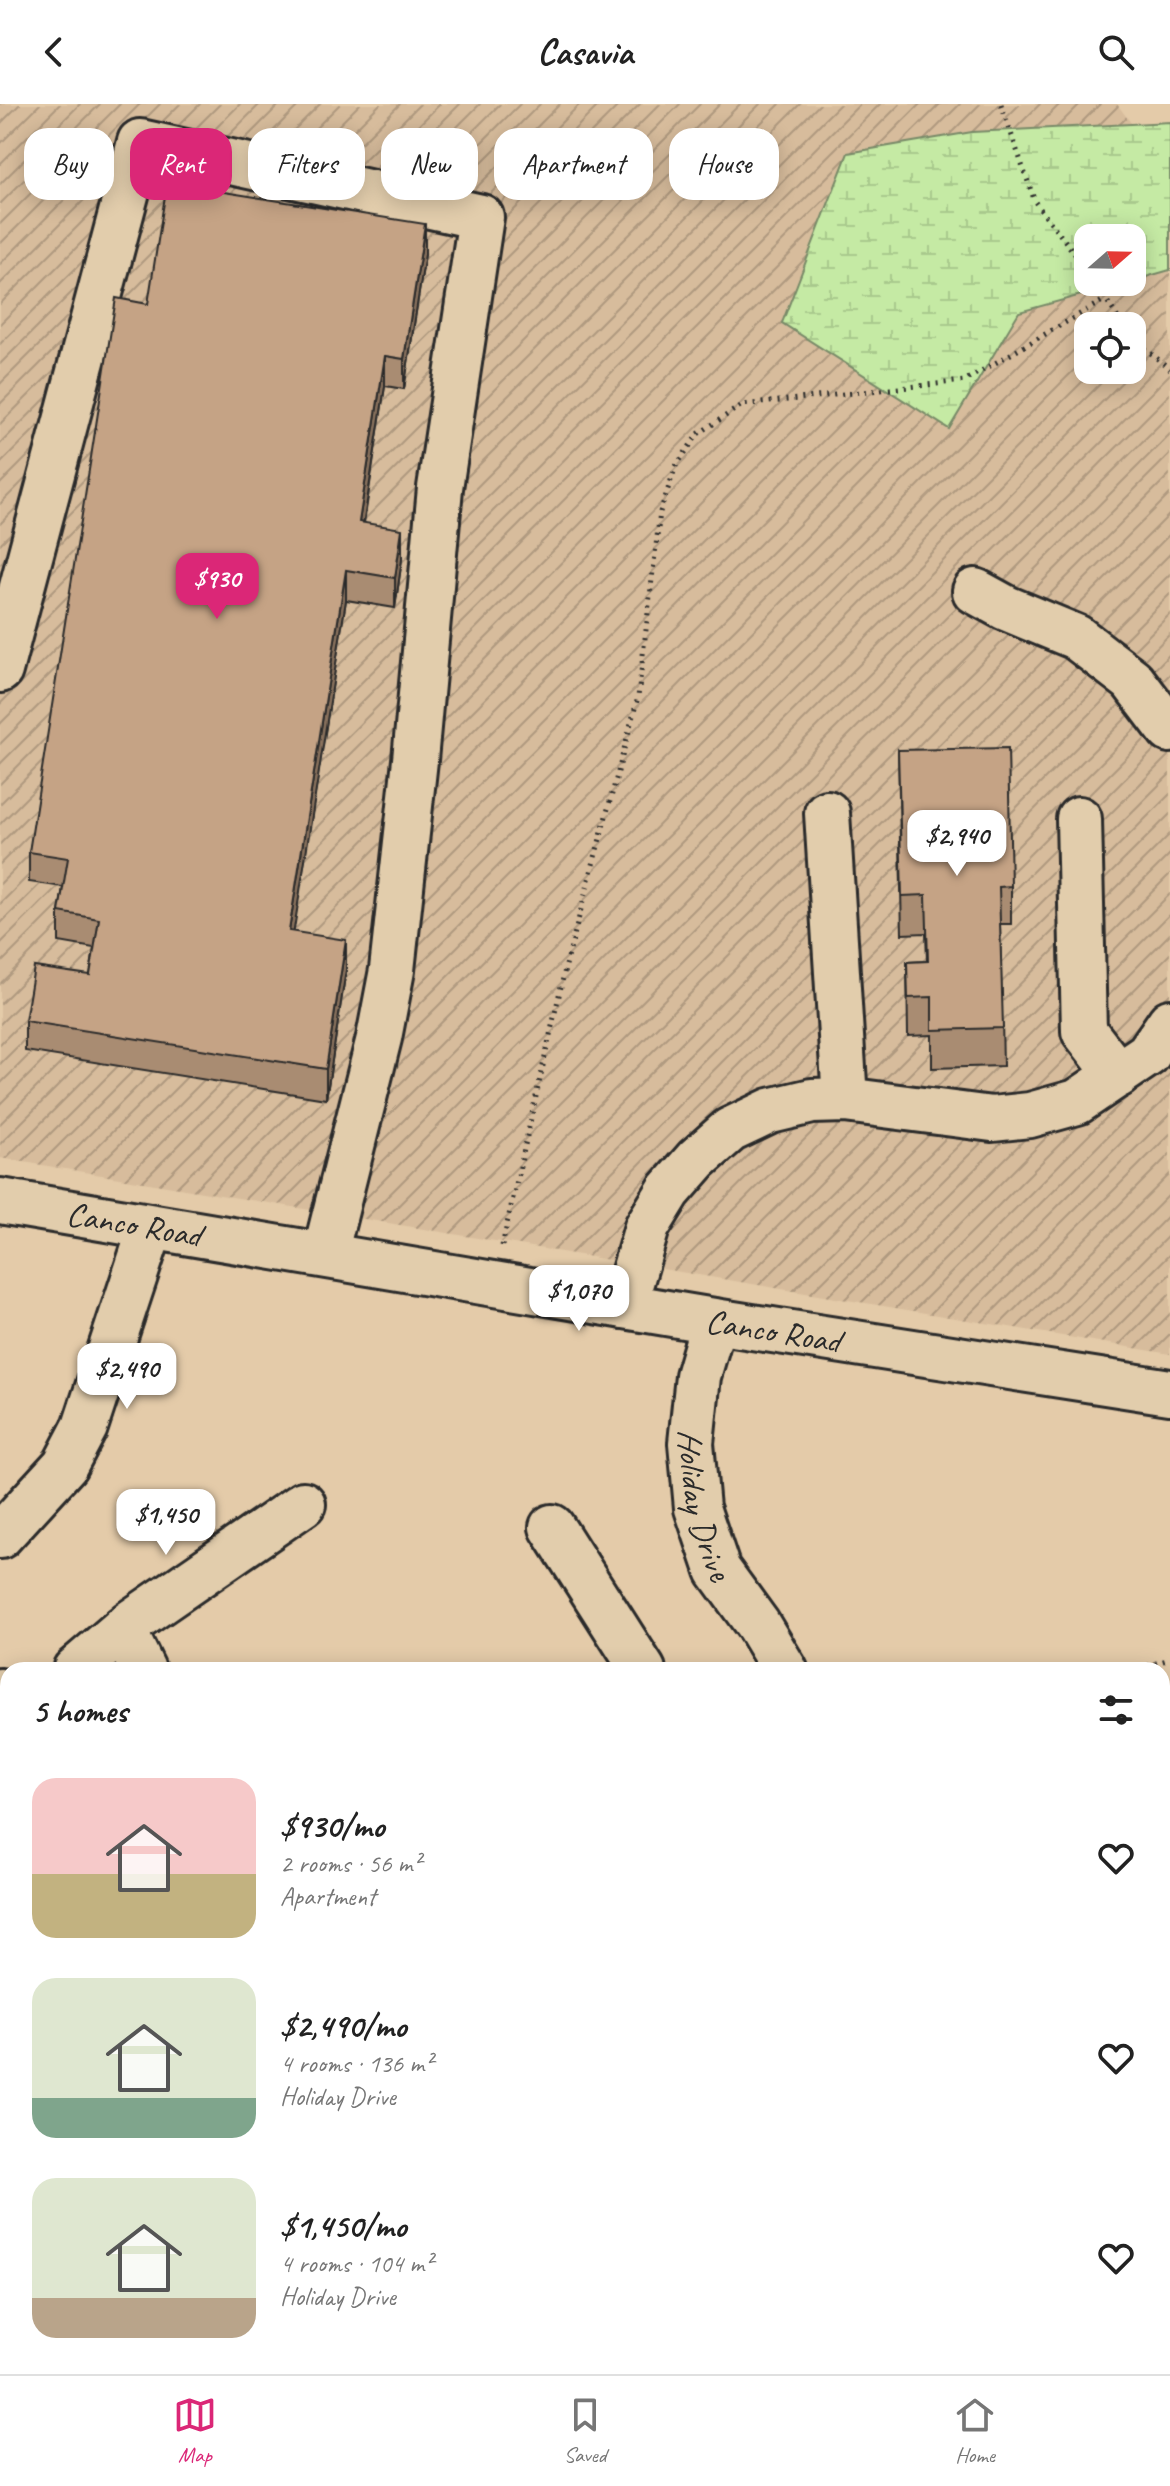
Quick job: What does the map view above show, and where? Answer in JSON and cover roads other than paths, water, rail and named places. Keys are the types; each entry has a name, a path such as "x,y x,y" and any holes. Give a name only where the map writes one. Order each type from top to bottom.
{"street":[{"path":"0,670 140,142 481,217 440,488 392,970 379,1038 325,1254"},
{"path":"975,591 1006,608 1076,637 1132,680 1170,730"},
{"path":"827,813 845,1100"},
{"path":"1079,819 1084,1031 1118,1075"},
{"path":"624,1306 647,1227 669,1191 697,1159 730,1130 770,1111 812,1101 845,1100 992,1119 1030,1115 1077,1102 1118,1075 1148,1054 1170,1022"},
{"name":"Canco Road","path":"0,1201 714,1321 1170,1392"},
{"path":"0,1536 65,1465 85,1427 151,1227"},
{"name":"Holiday Drive","path":"714,1321 698,1376 693,1429 697,1508 718,1570 780,1662"},
{"path":"84,1662 123,1629 303,1504"},
{"path":"552,1527 638,1662"},
{"path":"123,1629 139,1662"}]}
